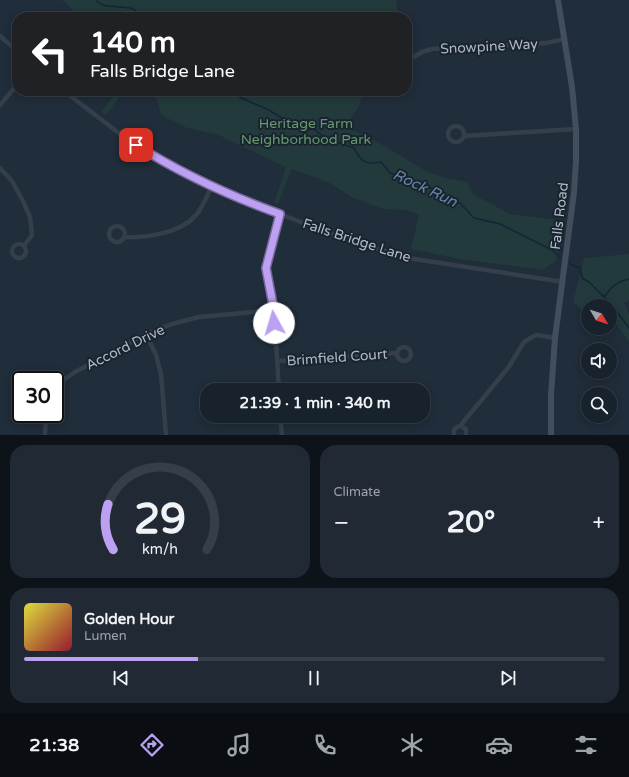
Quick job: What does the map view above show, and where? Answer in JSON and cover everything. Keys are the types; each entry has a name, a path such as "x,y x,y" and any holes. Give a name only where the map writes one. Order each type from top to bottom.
{"main road":[{"name":"Falls Road","path":"551,435 551,395 555,338 574,192 576,161 576,129 572,87 558,0"}],"street":[{"path":"0,36 12,47"},
{"name":"Snowpine Way","path":"414,57 422,52 432,49 546,43 565,39"},
{"path":"0,105 12,91"},
{"name":"Falls Bridge Lane","path":"70,96 124,138 161,161 211,187 280,214 355,242 408,258 563,282"},
{"path":"464,136 576,129"},
{"path":"0,168 12,182 30,217 32,235 24,246"},
{"path":"124,237 138,237 173,230 182,226 198,213 211,187"},
{"path":"279,383 274,310 266,268 280,214"},
{"name":"Accord Drive","path":"64,380 75,372 146,334 172,324 199,317 274,310"},
{"path":"146,334 156,355 161,374 166,435"},
{"path":"454,435 454,430 460,426 508,368 524,342 538,335 555,338"},
{"name":"Brimfield Court","path":"277,361 397,353"},
{"path":"46,423 46,435"},
{"path":"281,423 282,435"},
{"path":"460,426 466,429 466,435"}],"green space":[{"path":"63,0 396,0 397,12 74,12"},
{"path":"113,96 120,96 106,115 101,112"},
{"name":"Heritage Farm Neighborhood Park","path":"153,96 363,96 359,107 352,116 347,127 379,143 428,172 446,178 467,182 473,194 510,214 558,220 558,223 562,224 561,241 555,263 543,270 460,259 411,249 419,215 407,210 383,209 351,197 330,183 292,169 278,204 274,203 286,167 216,134 187,128 161,115 157,100"},
{"path":"629,254 629,300 624,303 629,314 629,341 617,326 617,299 581,299 581,309 573,302 584,258"}],"waterway":[{"name":"Rock Run","path":"96,0 100,4 106,6 128,8 137,12"},
{"name":"Rock Run","path":"238,96 269,110 301,130 314,129 325,138 354,148 359,157 364,161 368,163 381,162 390,173 428,186 440,195 450,197 461,204 474,218 500,224 552,250 560,257"},
{"name":"Rock Run","path":"570,264 580,268 582,278 589,282 612,305 629,328"},
{"path":"602,295 605,296 615,285 629,279"}],"route":[{"path":"136,145 161,161 211,187 280,214 266,268 274,310 274,323"}]}
